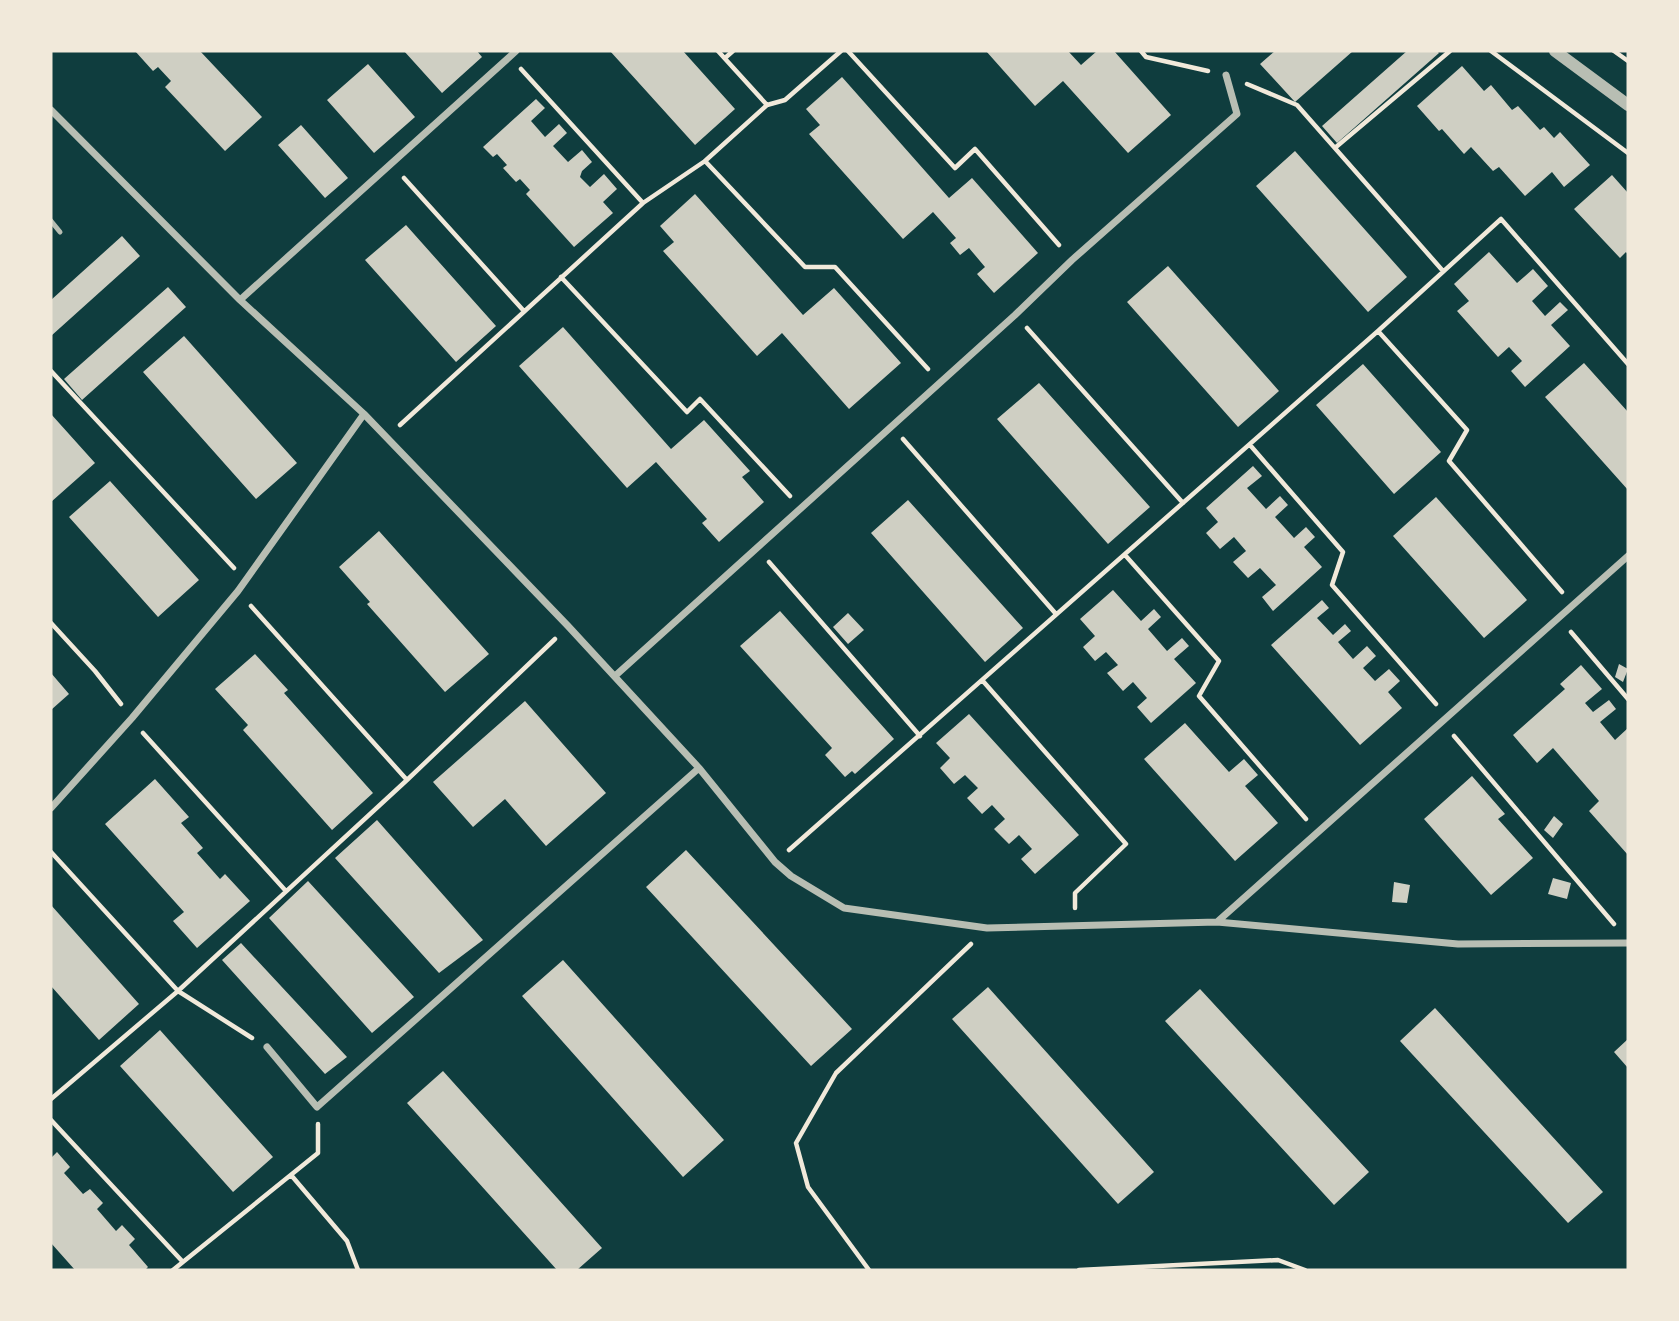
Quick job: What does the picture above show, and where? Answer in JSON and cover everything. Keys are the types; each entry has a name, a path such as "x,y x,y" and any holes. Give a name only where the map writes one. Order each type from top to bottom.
{"street":[{"path":"1555,51 1628,105"},
{"path":"240,300 513,54"},
{"path":"615,676 1015,315 1072,260 1237,114 1226,75"},
{"path":"51,110 240,300 364,414 615,676 699,768 775,862 790,876 844,908 987,929 1217,922 1458,944 1628,943"},
{"path":"51,808 132,718 238,591 364,414"},
{"path":"1217,922 1628,556"},
{"path":"267,1047 317,1107 699,768"}],"lane":[{"path":"51,221 60,232"}],"path":[{"path":"718,51 767,105"},
{"path":"724,58 733,51"},
{"path":"386,437 643,203 705,161 767,105 785,100 841,51"},
{"path":"848,51 955,168 975,149 1072,260"},
{"path":"1141,51 1146,57 1226,75 1297,104 1443,271"},
{"path":"1146,57 1153,51"},
{"path":"1336,147 1450,51"},
{"path":"1491,51 1628,153"},
{"path":"1615,51 1628,61"},
{"path":"513,54 643,203"},
{"path":"705,161 805,267 835,267 940,382"},
{"path":"392,164 523,310"},
{"path":"775,862 1502,219 1628,364"},
{"path":"561,277 687,412 699,398 801,507"},
{"path":"1015,315 1183,503"},
{"path":"1378,331 1467,429 1449,461 1573,605"},
{"path":"51,371 245,580"},
{"path":"891,425 1056,614"},
{"path":"1250,444 1343,552 1332,585 1619,931"},
{"path":"757,548 919,736"},
{"path":"1125,555 1219,662 1199,696 1318,833"},
{"path":"238,591 407,780"},
{"path":"1559,618 1628,699"},
{"path":"51,623 285,890"},
{"path":"51,1098 178,992 285,890 407,780 568,626"},
{"path":"982,680 1126,844 1075,893 1074,925"},
{"path":"51,852 178,992 267,1047"},
{"path":"869,1270 808,1187 796,1143 836,1073 987,929"},
{"path":"173,1270 318,1153 317,1107"},
{"path":"51,1120 182,1261"},
{"path":"291,1175 346,1241 358,1270"},
{"path":"1079,1270 1278,1261 1304,1270"}],"building":[{"path":"135,51 200,51 262,117 225,151 165,87 171,81 158,67 153,71"},
{"path":"404,51 477,51 482,57 442,93"},
{"path":"610,51 683,51 735,109 695,145"},
{"path":"986,51 1068,51 1081,65 1097,51 1114,51 1171,115 1128,153 1063,81 1035,106"},
{"path":"1275,51 1353,51 1295,102 1260,64"},
{"path":"1407,51 1439,53 1337,143 1322,126"},
{"path":"368,64 415,117 374,153 327,100"},
{"path":"1462,66 1484,91 1491,85 1512,110 1518,106 1540,130 1544,127 1554,138 1560,132 1590,165 1564,187 1552,172 1525,196 1499,167 1493,171 1471,147 1464,154 1417,106"},
{"path":"842,77 949,198 972,178 1038,253 994,293 977,274 985,267 969,248 960,255 950,243 956,238 933,212 903,239 809,134 820,125 806,109"},
{"path":"536,99 545,108 531,121 545,137 559,124 567,133 553,146 568,162 582,150 592,162 582,171 580,177 590,187 604,174 617,189 603,202 613,213 574,247 526,194 530,190 520,179 516,182 503,168 507,165 497,154 493,157 483,147"},
{"path":"301,125 348,178 325,198 278,145"},
{"path":"1295,151 1407,277 1368,312 1256,186"},
{"path":"1612,175 1628,193 1628,255 1626,252 1620,258 1574,209"},
{"path":"695,194 803,315 834,288 901,363 849,409 782,333 757,356 663,251 674,242 660,226"},
{"path":"406,225 496,326 456,362 365,260"},
{"path":"122,236 140,256 51,336 51,300"},
{"path":"1489,252 1517,283 1533,269 1548,286 1532,301 1545,316 1560,302 1568,310 1551,325 1570,346 1525,387 1511,371 1522,361 1509,347 1498,357 1457,311 1469,301 1454,284"},
{"path":"1168,266 1279,391 1238,427 1127,302"},
{"path":"168,287 186,307 82,400 64,379"},
{"path":"563,327 671,449 704,420 750,471 742,477 764,502 719,542 702,523 707,519 656,462 627,488 519,366"},
{"path":"184,336 297,463 256,499 143,372"},
{"path":"1584,363 1628,412 1628,490 1545,397"},
{"path":"1363,364 1441,452 1394,494 1316,405"},
{"path":"1039,383 1150,507 1108,544 997,419"},
{"path":"51,414 95,463 51,502"},
{"path":"1253,466 1262,476 1247,488 1266,509 1280,496 1288,505 1275,517 1294,538 1306,527 1315,537 1304,547 1322,567 1273,611 1262,597 1276,585 1260,568 1248,578 1233,562 1246,551 1234,537 1220,549 1206,533 1218,522 1206,508"},
{"path":"110,481 199,580 158,617 69,517"},
{"path":"1436,497 1527,600 1484,638 1393,536"},
{"path":"908,500 1023,628 985,662 871,533"},
{"path":"379,531 489,654 445,692 367,604 370,602 339,567"},
{"path":"1113,590 1141,621 1154,609 1161,617 1148,629 1167,651 1182,638 1189,646 1174,659 1196,683 1151,723 1137,707 1147,698 1133,682 1123,691 1107,673 1118,665 1106,652 1095,661 1083,647 1095,636 1080,619"},
{"path":"1322,600 1329,608 1317,618 1333,635 1345,624 1351,631 1338,642 1353,659 1367,646 1376,656 1363,668 1375,681 1389,669 1400,681 1388,692 1402,708 1360,745 1271,645"},
{"path":"780,611 894,739 855,774 852,771 845,777 825,755 832,748 740,646"},
{"path":"848,613 864,630 848,644 833,627"},
{"path":"255,654 288,690 284,693 373,793 332,830 243,730 248,725 215,689"},
{"path":"1619,664 1628,669 1623,682 1615,677"},
{"path":"1581,665 1602,689 1585,703 1593,712 1609,700 1616,709 1600,722 1615,740 1628,728 1628,855 1589,811 1599,801 1553,748 1537,763 1513,735 1565,689 1560,684"},
{"path":"51,673 69,694 51,710"},
{"path":"525,701 606,793 546,846 505,799 473,827 433,782"},
{"path":"969,714 1079,835 1035,874 1021,859 1032,849 1019,835 1009,844 994,829 1005,819 992,805 982,814 967,798 978,788 965,775 954,784 940,768 950,758 936,743"},
{"path":"1185,723 1229,772 1244,759 1258,775 1245,786 1278,823 1235,861 1144,759"},
{"path":"1472,776 1505,814 1498,819 1533,858 1491,895 1424,819"},
{"path":"155,779 189,817 181,823 203,848 197,853 220,879 225,874 250,901 197,948 173,921 184,912 105,824"},
{"path":"1554,816 1563,824 1553,838 1544,830"},
{"path":"377,820 483,940 439,973 335,858"},
{"path":"686,850 852,1029 811,1066 646,887"},
{"path":"1553,878 1571,883 1567,899 1548,894"},
{"path":"308,881 414,997 372,1033 269,918"},
{"path":"1394,882 1410,885 1407,903 1392,902"},
{"path":"51,905 139,1004 99,1040 51,986"},
{"path":"241,943 347,1057 325,1074 222,960"},
{"path":"563,960 724,1140 683,1177 522,996"},
{"path":"988,987 1154,1172 1118,1204 952,1019"},
{"path":"1200,989 1369,1172 1334,1205 1165,1021"},
{"path":"1435,1008 1603,1192 1568,1223 1400,1041"},
{"path":"160,1030 273,1157 233,1192 120,1066"},
{"path":"1628,1039 1628,1068 1614,1052"},
{"path":"443,1071 602,1248 577,1270 557,1270 407,1103"},
{"path":"57,1152 70,1167 64,1173 83,1194 90,1189 103,1203 97,1209 116,1231 122,1225 135,1239 129,1245 148,1267 145,1270 75,1270 51,1243 51,1158"}]}
